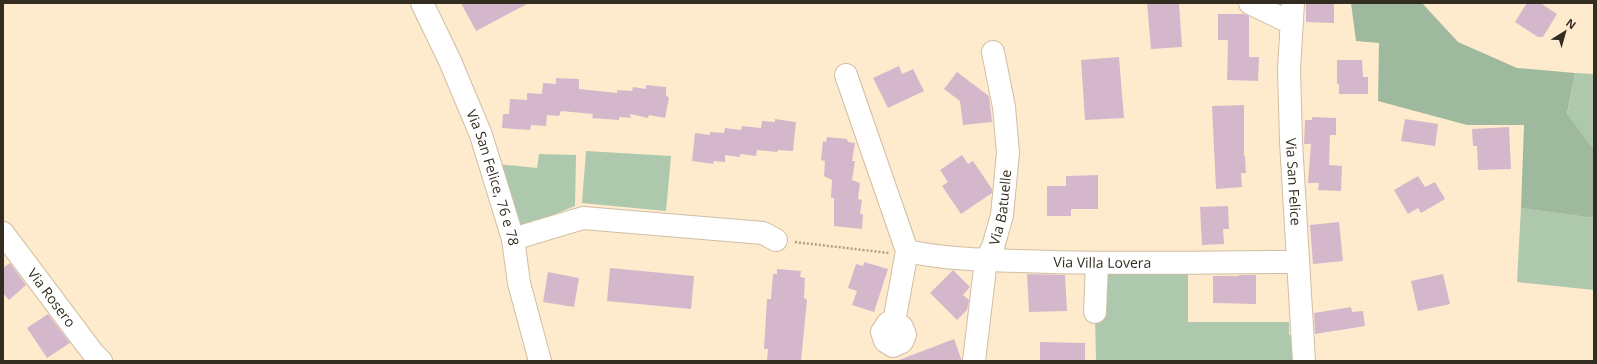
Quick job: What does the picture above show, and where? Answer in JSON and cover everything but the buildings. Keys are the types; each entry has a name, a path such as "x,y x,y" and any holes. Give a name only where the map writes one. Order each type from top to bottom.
{"street":[{"name":"Via San Felice, 76 e 78","path":"422,3 450,62 481,135 513,239 520,283 540,361"},
{"path":"1250,3 1292,13"},
{"name":"Via San Felice","path":"1292,13 1289,68 1304,361"},
{"name":"Via Batuelle","path":"974,361 986,260 993,247 1002,215 1008,153 1004,106 993,52"},
{"path":"846,75 907,251 894,322"},
{"path":"513,239 583,218 763,233 776,240"},
{"name":"Via Rosero","path":"3,233 93,353 101,361"},
{"name":"Via Villa Lovera","path":"907,251 986,260 1097,263 1298,262"},
{"path":"1095,312 1097,263"}],"path":[{"path":"776,240 898,254 907,251"}],"green space":[{"path":"1351,3 1422,3 1458,42 1517,68 1575,73 1567,114 1594,150 1594,218 1521,208 1524,125 1467,125 1378,101 1379,43 1356,41"},
{"path":"1575,73 1594,74 1594,150 1567,115"},
{"path":"586,151 671,156 666,211 582,203"},
{"path":"539,154 576,155 575,206 519,228 497,164 537,168"},
{"path":"1521,208 1594,218 1594,290 1517,282"},
{"path":"1104,270 1188,270 1188,322 1289,322 1289,335 1293,335 1294,361 1096,361 1095,317"}]}
